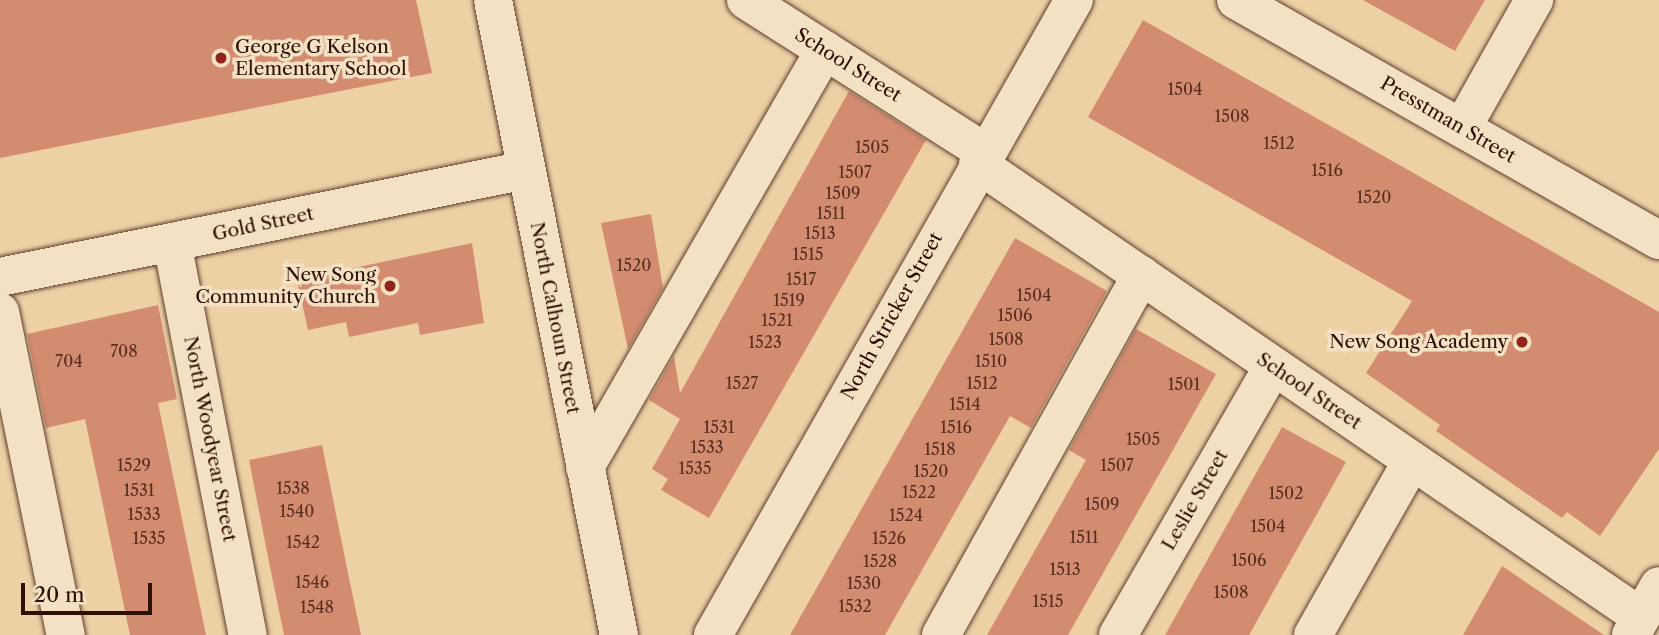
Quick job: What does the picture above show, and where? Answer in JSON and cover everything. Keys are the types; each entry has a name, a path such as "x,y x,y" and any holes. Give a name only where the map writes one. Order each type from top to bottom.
{"street":[{"name":"North Calhoun Street","path":"493,0 619,635"},
{"name":"School Street","path":"746,0 825,50 981,158 1141,275 1412,461 1644,613"},
{"name":"North Stricker Street","path":"713,635 981,158 1074,0"},
{"name":"Presstman Street","path":"1236,0 1659,240"},
{"path":"1462,128 1534,0"},
{"path":"585,467 825,50"},
{"name":"Gold Street","path":"0,277 526,170"},
{"name":"North Woodyear Street","path":"172,242 248,635"},
{"path":"941,635 1141,275"},
{"path":"0,312 66,635"},
{"name":"Leslie Street","path":"1118,635 1273,366"},
{"path":"1313,635 1412,461"}],"building":[{"name":"George G Kelson Elementary School","path":"0,0 416,0 432,73 0,158"},
{"path":"1363,0 1485,0 1455,51"},
{"path":"1143,20 1659,312 1659,449 1600,536 1567,512 1562,518 1436,431 1440,425 1366,373 1412,301 1088,117"},
{"path":"849,91 926,140 709,518 661,490 668,479 652,469 680,419 649,400 674,356 680,393"},
{"path":"651,214 663,288 628,349 601,223"},
{"path":"1015,238 1107,291 1031,428 1010,416 885,635 790,635"},
{"name":"New Song Community Church","path":"472,243 484,323 420,335 418,323 349,337 346,322 308,330 297,280"},
{"path":"158,305 177,399 158,403 206,635 130,635 85,419 46,428 27,334"},
{"path":"1136,329 1216,374 1068,635 987,635 1086,460 1069,450"},
{"path":"1282,427 1346,462 1249,635 1165,635"},
{"path":"322,445 361,635 284,635 269,562 249,460"},
{"path":"1502,566 1604,635 1463,635"}],"place":[{"name":"George G Kelson Elementary School","path":"221,58"},
{"name":"New Song Community Church","path":"390,286"},
{"name":"New Song Academy","path":"1522,342"}]}
